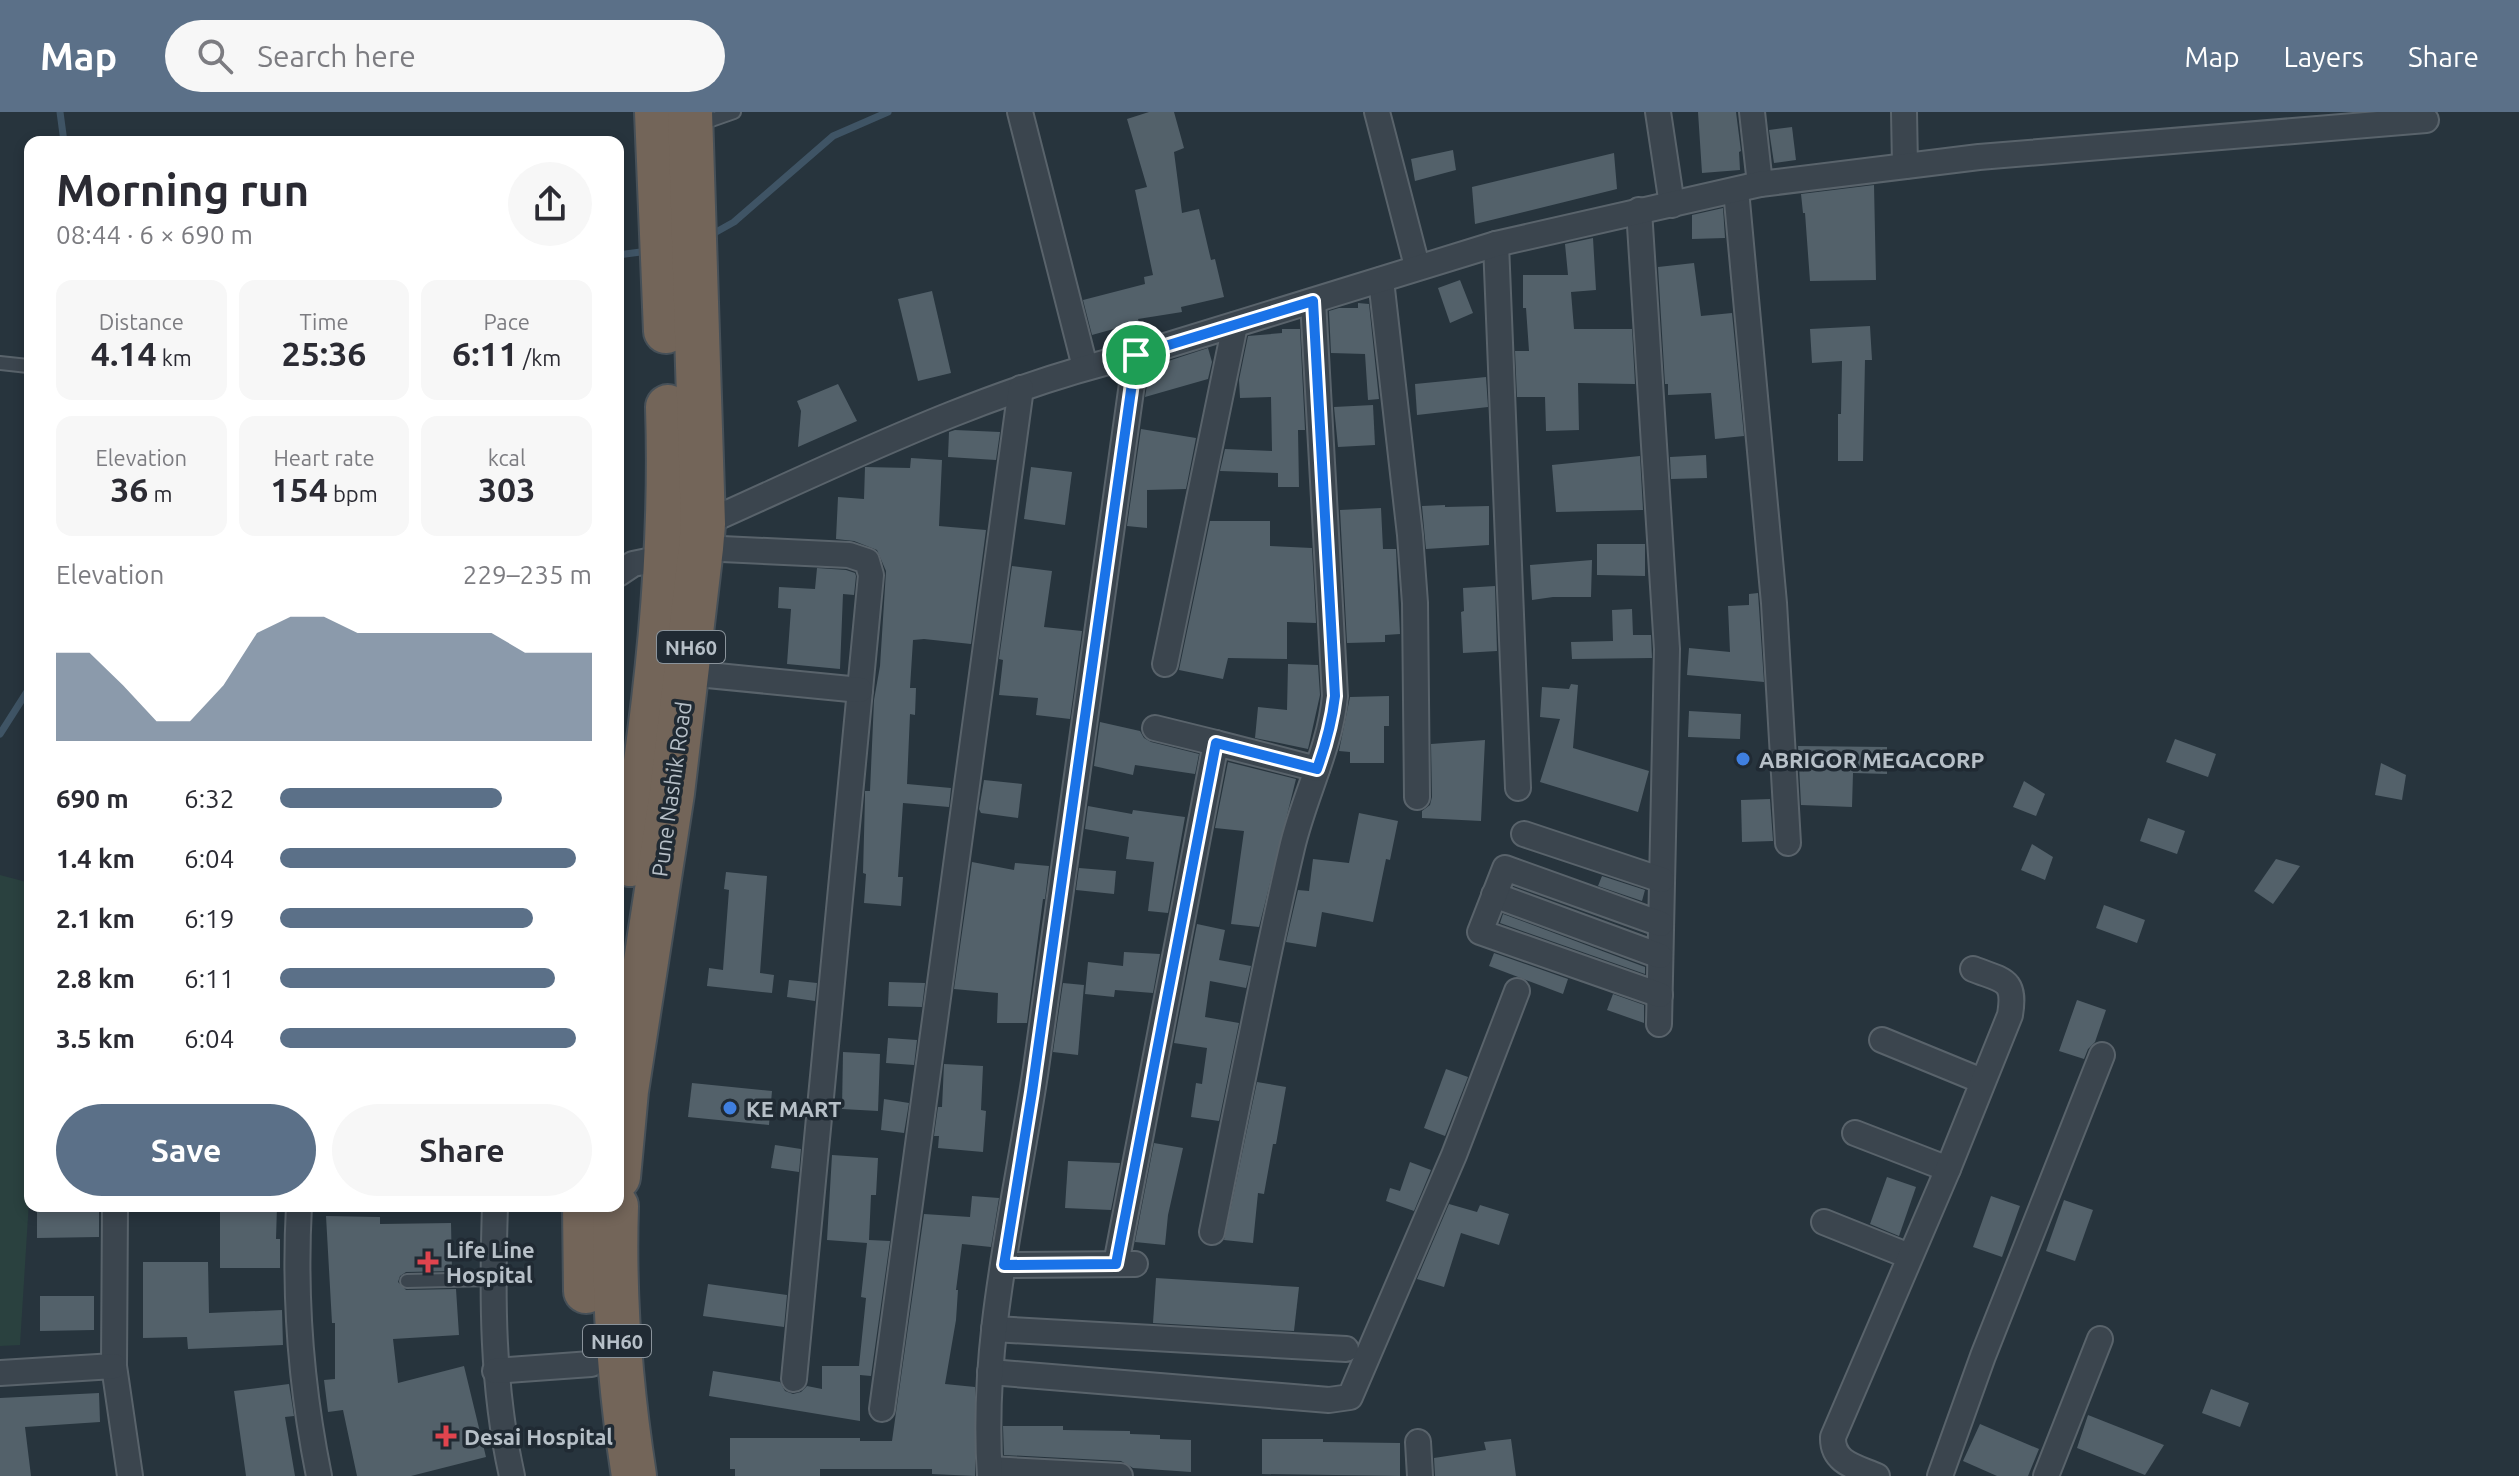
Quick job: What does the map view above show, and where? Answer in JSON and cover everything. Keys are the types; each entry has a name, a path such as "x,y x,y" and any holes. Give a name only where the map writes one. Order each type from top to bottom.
{"highway":[{"name":"Pune Nashik Road","path":"624,1067 626,1030 672,793 687,673 690,543 670,465 679,117"},
{"name":"Pune Nashik Road","path":"624,901 659,658 690,543"},
{"name":"NH60","path":"585,1212 587,1315 605,1476"},
{"name":"NH60","path":"616,1212 617,1340 634,1476"}],"street":[{"path":"1020,112 1085,367"},
{"path":"1377,112 1417,266"},
{"path":"1658,112 1672,205"},
{"path":"1752,112 1760,184"},
{"path":"1904,112 1905,166"},
{"path":"624,570 690,543 943,417 1085,367 1136,355 1496,244 1760,184 1994,156 2426,120"},
{"path":"1736,190 1774,603 1788,843"},
{"path":"1639,210 1667,649 1659,1024"},
{"path":"1496,244 1518,788"},
{"path":"1381,280 1399,418 1412,562 1417,797"},
{"path":"1212,1232 1272,932 1295,834 1332,724 1335,696 1313,301"},
{"path":"1165,664 1235,325"},
{"path":"1120,1476 990,1472 988,1413 994,1329 1032,1092 1136,355"},
{"path":"882,1409 1021,388"},
{"path":"690,543 849,555 867,561 871,575 794,1379"},
{"path":"687,673 860,690"},
{"path":"1155,728 1317,769"},
{"path":"1004,1265 1125,1264 1216,743"},
{"path":"1524,834 1662,880"},
{"path":"1660,995 1480,932 1505,868 1661,924"},
{"path":"1494,895 1660,956"},
{"path":"1877,1476 1840,1460 1833,1449 1833,1437 2010,1015 2013,995 2006,981 1973,969"},
{"path":"990,1372 1329,1400 1350,1397 1454,1155 1517,991"},
{"path":"1882,1040 1982,1081"},
{"path":"1940,1476 1983,1356 2102,1055"},
{"path":"1855,1133 1948,1169"},
{"path":"115,1212 114,1366 130,1476"},
{"path":"299,1212 296,1263 299,1339 319,1476"},
{"path":"495,1212 492,1279 495,1371 512,1476"},
{"path":"1824,1222 1909,1256"},
{"path":"994,1329 1346,1349"},
{"path":"2046,1476 2100,1339"},
{"path":"495,1371 591,1364"},
{"path":"0,1373 114,1366"},
{"path":"1418,1442 1420,1476"}],"lane":[{"path":"679,117 734,112"},
{"path":"0,363 24,366"},
{"path":"407,1281 492,1279"}],"green space":[{"path":"0,875 24,881 24,1212 28,1212 20,1345 0,1346"}],"building":[{"path":"1149,112 1174,112 1184,148 1174,152 1182,213 1199,209 1224,297 1181,307 1182,312 1138,319 1139,322 1092,335 1083,300 1145,284 1144,277 1153,275 1135,190 1147,187 1127,119"},
{"path":"1698,112 1736,112 1740,170 1702,173"},
{"path":"1792,127 1796,160 1774,163 1769,130"},
{"path":"1453,150 1456,170 1415,181 1411,159"},
{"path":"1614,153 1617,189 1475,224 1472,187"},
{"path":"1874,185 1876,280 1810,281 1801,194"},
{"path":"1723,208 1725,238 1692,239 1692,215"},
{"path":"1593,238 1596,290 1571,292 1574,329 1632,329 1635,384 1578,383 1579,430 1546,431 1545,397 1517,397 1515,351 1529,351 1526,308 1523,308 1523,275 1568,275 1565,244"},
{"path":"1694,263 1701,316 1732,313 1744,436 1715,439 1711,393 1668,395 1658,267"},
{"path":"1460,280 1473,313 1450,323 1438,288"},
{"path":"932,291 951,373 918,381 898,299"},
{"path":"1358,303 1369,304 1379,399 1368,400 1365,354 1331,353 1329,311 1358,308"},
{"path":"1870,326 1872,360 1865,360 1863,461 1838,461 1842,361 1812,363 1810,329"},
{"path":"1282,329 1300,329 1305,430 1298,430 1299,487 1278,487 1278,473 1220,471 1225,449 1272,451 1271,397 1240,398 1239,380 1248,336 1282,333"},
{"path":"1208,348 1212,362 1208,379 1145,397 1150,367"},
{"path":"1486,377 1488,407 1417,415 1415,384"},
{"path":"838,384 857,421 798,447 801,411 797,401"},
{"path":"1373,405 1375,445 1338,447 1334,407"},
{"path":"1141,429 1196,438 1186,489 1147,490 1147,528 1127,526"},
{"path":"949,432 1000,432 996,460 948,457"},
{"path":"1706,455 1707,478 1671,479 1670,457"},
{"path":"1640,456 1643,510 1556,512 1552,465"},
{"path":"911,458 942,460 939,526 986,530 971,644 913,640 910,688 916,688 915,715 910,714 907,784 951,788 949,807 903,803 898,877 903,877 901,906 864,903 865,791 870,791 874,700 880,666 886,571 877,550 854,541 836,539 838,497 864,499 865,467 910,468"},
{"path":"1031,467 1072,472 1065,525 1024,519"},
{"path":"1422,506 1489,506 1489,545 1426,549"},
{"path":"1381,508 1383,549 1396,549 1400,634 1385,635 1385,642 1347,643 1340,510"},
{"path":"1210,521 1270,521 1270,546 1312,548 1316,623 1287,622 1287,659 1228,658 1223,679 1179,670"},
{"path":"1597,544 1645,544 1645,576 1597,575"},
{"path":"1592,560 1591,597 1532,600 1530,565"},
{"path":"1012,566 1052,571 1044,627 1082,631 1070,719 1036,715 1038,698 999,695 1003,660 999,659"},
{"path":"817,568 846,570 856,576 854,595 843,594 840,669 787,664 791,609 778,608 779,587 815,589"},
{"path":"1495,586 1497,651 1463,653 1463,588"},
{"path":"1758,593 1764,682 1687,675 1689,648 1730,652 1728,606 1749,605 1749,594"},
{"path":"1632,609 1633,635 1651,635 1652,658 1572,659 1571,642 1613,641 1612,610"},
{"path":"1288,664 1318,665 1320,695 1308,749 1255,738 1258,707 1287,710"},
{"path":"1571,684 1578,685 1573,748 1649,771 1638,812 1540,782 1560,719 1540,717 1542,687 1569,689"},
{"path":"1389,696 1389,726 1384,726 1384,763 1350,763 1350,752 1339,751 1350,697"},
{"path":"1689,711 1741,714 1740,739 1688,737"},
{"path":"1100,722 1140,731 1151,742 1199,754 1195,774 1135,765 1133,775 1094,766"},
{"path":"2175,739 2216,754 2208,777 2166,762"},
{"path":"1485,740 1481,821 1422,818 1422,811 1430,805 1432,797 1431,744"},
{"path":"1798,746 1887,747 1887,774 1853,773 1852,807 1801,805"},
{"path":"1228,762 1296,779 1259,927 1231,924 1244,831 1215,828"},
{"path":"2381,763 2406,775 2402,800 2375,795"},
{"path":"984,780 1022,784 1018,818 981,813"},
{"path":"2024,781 2045,794 2036,816 2013,807"},
{"path":"1770,799 1773,841 1742,842 1741,800"},
{"path":"1088,806 1132,814 1133,810 1185,817 1168,913 1148,911 1154,862 1126,859 1129,837 1085,829"},
{"path":"1359,813 1398,821 1390,860 1386,859 1373,922 1322,912 1316,947 1286,942 1298,890 1309,891 1313,859 1349,863"},
{"path":"2148,818 2185,831 2177,854 2140,841"},
{"path":"2032,844 2053,857 2045,880 2021,870"},
{"path":"2276,859 2300,866 2273,904 2254,891"},
{"path":"972,862 1014,870 1015,863 1049,866 1027,1023 997,1023 998,993 954,989"},
{"path":"1079,868 1116,871 1114,894 1076,890"},
{"path":"726,872 767,876 760,973 774,975 772,993 707,986 709,968 723,970 729,890 724,889"},
{"path":"1602,876 1645,890 1642,901 1598,886"},
{"path":"2104,905 2145,920 2137,943 2096,928"},
{"path":"1503,914 1645,967 1645,974 1500,923"},
{"path":"1197,924 1225,930 1219,960 1251,966 1246,988 1210,981 1205,1017 1239,1023 1219,1121 1191,1117 1196,1083 1202,1084 1207,1048 1174,1043"},
{"path":"1124,952 1160,954 1153,993 1115,990 1114,997 1085,994 1088,962 1123,966"},
{"path":"1494,953 1568,979 1563,994 1489,966"},
{"path":"789,980 817,983 815,1001 787,997"},
{"path":"889,982 925,983 922,1007 888,1006"},
{"path":"1063,983 1084,985 1078,1055 1053,1052"},
{"path":"1613,994 1644,1005 1644,1023 1607,1010"},
{"path":"2077,1000 2106,1010 2095,1042 2084,1059 2059,1051"},
{"path":"888,1038 917,1040 914,1065 886,1063"},
{"path":"843,1052 880,1054 878,1111 842,1109"},
{"path":"944,1064 983,1066 981,1110 986,1111 983,1152 938,1148 939,1136 934,1136 938,1107 942,1107"},
{"path":"1446,1069 1468,1077 1445,1136 1424,1128"},
{"path":"1257,1082 1286,1087 1276,1144 1273,1144 1264,1194 1258,1193 1253,1243 1224,1240"},
{"name":"KE MART","path":"692,1083 772,1091 769,1125 688,1117"},
{"path":"884,1099 909,1103 904,1133 881,1130"},
{"path":"1154,1143 1183,1148 1168,1215 1165,1245 1135,1242"},
{"path":"775,1145 801,1149 799,1172 771,1168"},
{"path":"832,1155 878,1158 876,1195 871,1195 869,1240 890,1241 871,1376 860,1375 860,1421 709,1396 713,1371 780,1382 785,1391 793,1394 807,1386 822,1389 822,1366 859,1366 866,1298 861,1297 867,1243 827,1240"},
{"path":"1068,1161 1120,1163 1111,1210 1065,1208"},
{"path":"1410,1162 1431,1170 1414,1211 1386,1201 1390,1188 1400,1191"},
{"path":"1887,1177 1916,1187 1899,1236 1870,1224"},
{"path":"972,1196 999,1198 991,1247 962,1244 956,1320 945,1384 975,1387 975,1476 932,1474 932,1469 820,1469 820,1476 735,1476 735,1469 730,1469 730,1438 860,1438 860,1441 892,1441 924,1214 970,1217"},
{"path":"1991,1196 2020,1206 2002,1257 1973,1247"},
{"path":"2064,1200 2093,1210 2075,1261 2046,1251"},
{"path":"1449,1204 1477,1212 1480,1205 1509,1214 1499,1245 1461,1233 1444,1287 1417,1279"},
{"path":"37,1212 99,1212 99,1237 37,1238"},
{"path":"220,1212 277,1212 280,1268 220,1268"},
{"path":"326,1216 380,1217 380,1224 451,1223 452,1271 406,1272 398,1282 406,1290 456,1289 459,1335 393,1339 398,1383 464,1366 486,1457 411,1476 357,1476 343,1410 328,1412 324,1380 335,1379 335,1323 332,1323"},
{"path":"143,1262 208,1262 209,1313 282,1310 283,1345 188,1349 187,1337 143,1338"},
{"path":"1156,1278 1299,1287 1294,1331 1153,1323"},
{"path":"708,1284 787,1295 784,1327 703,1316"},
{"path":"40,1296 94,1296 94,1330 40,1331"},
{"path":"289,1384 294,1416 285,1417 295,1476 246,1476 234,1391"},
{"path":"2211,1389 2249,1403 2240,1427 2202,1413"},
{"path":"99,1393 100,1422 25,1427 31,1476 0,1476 0,1398"},
{"path":"2088,1415 2164,1445 2145,1475 2077,1448"},
{"path":"1980,1424 2039,1449 2028,1476 1997,1476 1963,1461"},
{"path":"1003,1426 1063,1426 1063,1430 1130,1431 1130,1434 1160,1435 1160,1439 1191,1440 1191,1472 1133,1468 1121,1461 1004,1455"},
{"path":"1262,1439 1400,1443 1400,1476 1262,1474"},
{"path":"1511,1439 1516,1476 1435,1476 1434,1458 1486,1450 1484,1442"}],"waterway":[{"path":"60,112 63,136"},
{"path":"709,236 734,222 833,136 888,112"},
{"path":"624,254 648,251"},
{"path":"0,734 24,696"}],"place":[{"name":"ABRIGOR MEGACORP","path":"1743,759"},
{"name":"KE MART","path":"730,1108"},
{"name":"Life Line Hospital","path":"428,1262"},
{"name":"Desai Hospital","path":"446,1436"}],"route":[{"path":"1313,301 1335,696 1332,724 1317,769 1216,743 1116,1264 1004,1265 1058,916 1136,355 1313,301"}]}
